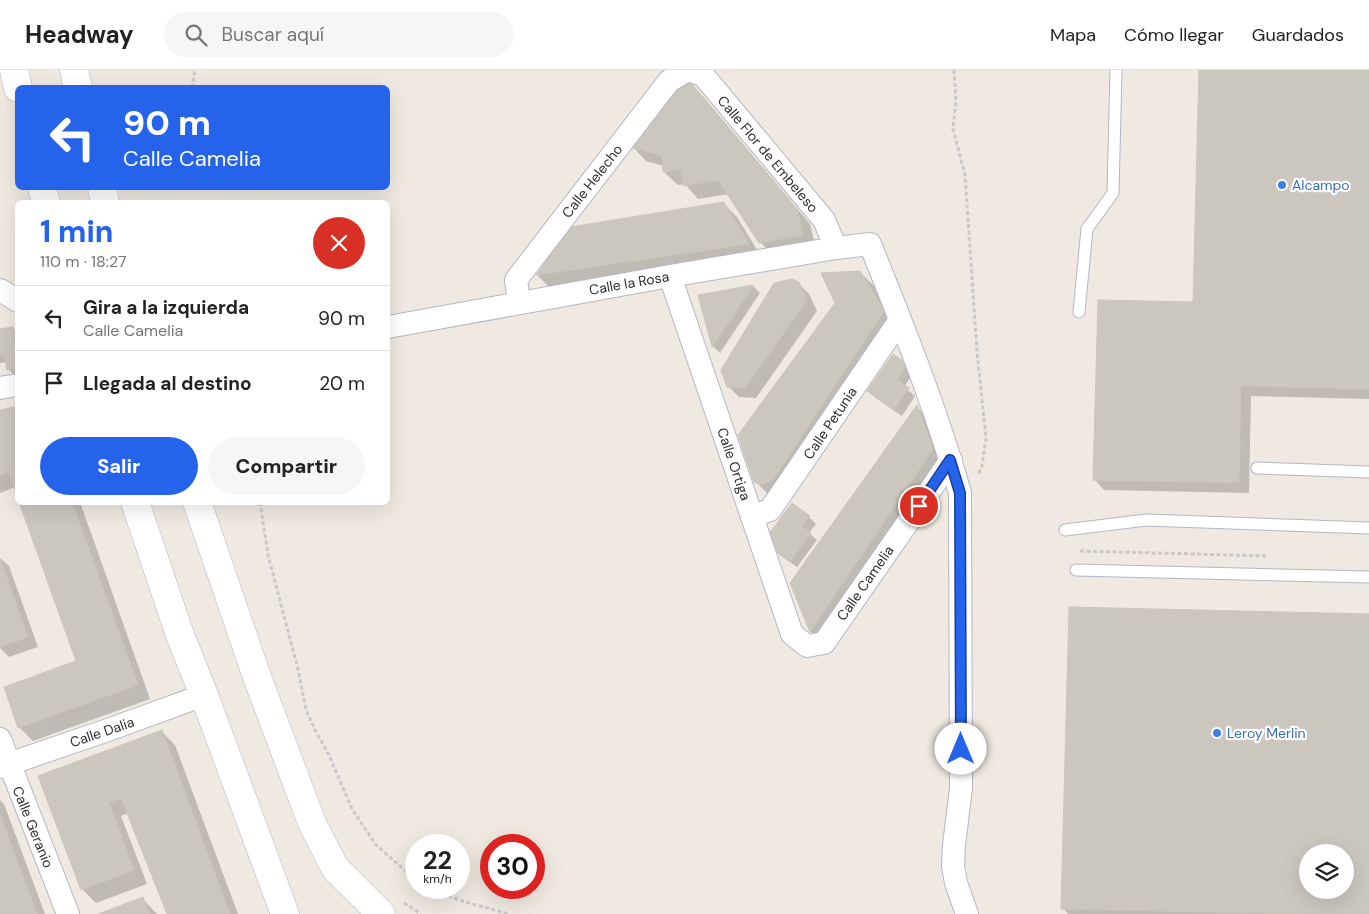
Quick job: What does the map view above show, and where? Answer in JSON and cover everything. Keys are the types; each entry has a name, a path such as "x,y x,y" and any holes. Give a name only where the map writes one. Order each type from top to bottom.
{"street":[{"path":"14,70 17,85"},
{"path":"74,70 77,85"},
{"name":"Calle Flor de Embeleso","path":"688,70 703,76 824,220 836,248"},
{"name":"Calle Helecho","path":"519,303 516,280 669,81 688,70"},
{"name":"Calle la Rosa","path":"390,328 670,276 870,244 900,320"},
{"name":"Calle Ortiga","path":"670,276 792,634 807,646"},
{"path":"0,290 15,299"},
{"path":"900,320 950,460 960,497 962,788 953,866 956,884 967,914"},
{"name":"Calle Petunia","path":"752,516 770,510 900,320"},
{"path":"0,388 15,386"},
{"name":"Calle Camelia","path":"807,646 824,643 950,460"},
{"path":"136,505 180,635 285,914"},
{"path":"198,505 257,677 312,823 334,868 381,914"},
{"name":"Calle Dalia","path":"4,766 105,732 204,695"},
{"name":"Calle Geranio","path":"0,739 4,766 68,914"}],"lane":[{"path":"1080,312 1087,229 1113,193 1116,70"},
{"path":"1257,468 1369,472"},
{"path":"1064,530 1146,520 1369,528"},
{"path":"1076,570 1369,578"}],"path":[{"path":"192,85 195,70"},
{"path":"954,70 956,101 953,129 965,175 977,351 986,438 982,466 972,486 960,497"},
{"path":"260,505 268,555 298,669 306,710 329,755 352,809 376,845 405,870"},
{"path":"1080,551 1273,556"},
{"path":"455,899 509,914"}],"building":[{"name":"Alcampo","path":"1199,70 1369,70 1369,389 1241,386 1239,483 1093,480 1098,300 1193,302"},
{"path":"691,83 797,209 803,235 759,243 718,180 683,186 681,169 663,172 662,156 631,147 676,87"},
{"path":"724,202 749,244 536,275 571,227"},
{"path":"860,271 884,311 773,480 762,485 754,482 738,435 835,303 821,273"},
{"path":"792,279 799,282 807,300 745,388 727,387 721,370 774,283"},
{"path":"754,285 712,347 698,295"},
{"path":"13,327 15,336 15,369 7,370 4,355 0,356 0,329"},
{"path":"893,354 908,364 897,380 909,388 894,410 867,391"},
{"path":"917,405 933,449 810,632 790,583"},
{"path":"15,407 15,490 8,472 0,475 0,410"},
{"path":"792,503 810,516 802,526 811,533 790,562 763,542"},
{"path":"20,505 73,505 138,685 18,728 4,687 76,661"},
{"path":"0,558 28,637 0,647"},
{"name":"Leroy Merlin","path":"1069,607 1369,614 1369,914 1061,909"},
{"path":"162,730 230,914 167,914 121,798 109,803 134,870 81,890 38,776"},
{"path":"0,814 37,914 0,914"},
{"path":"143,897 150,914 98,914"}],"place":[{"name":"Alcampo","path":"1282,185"},
{"name":"Leroy Merlin","path":"1217,733"}],"route":[{"path":"919,506 950,460 960,493 961,749"}]}
